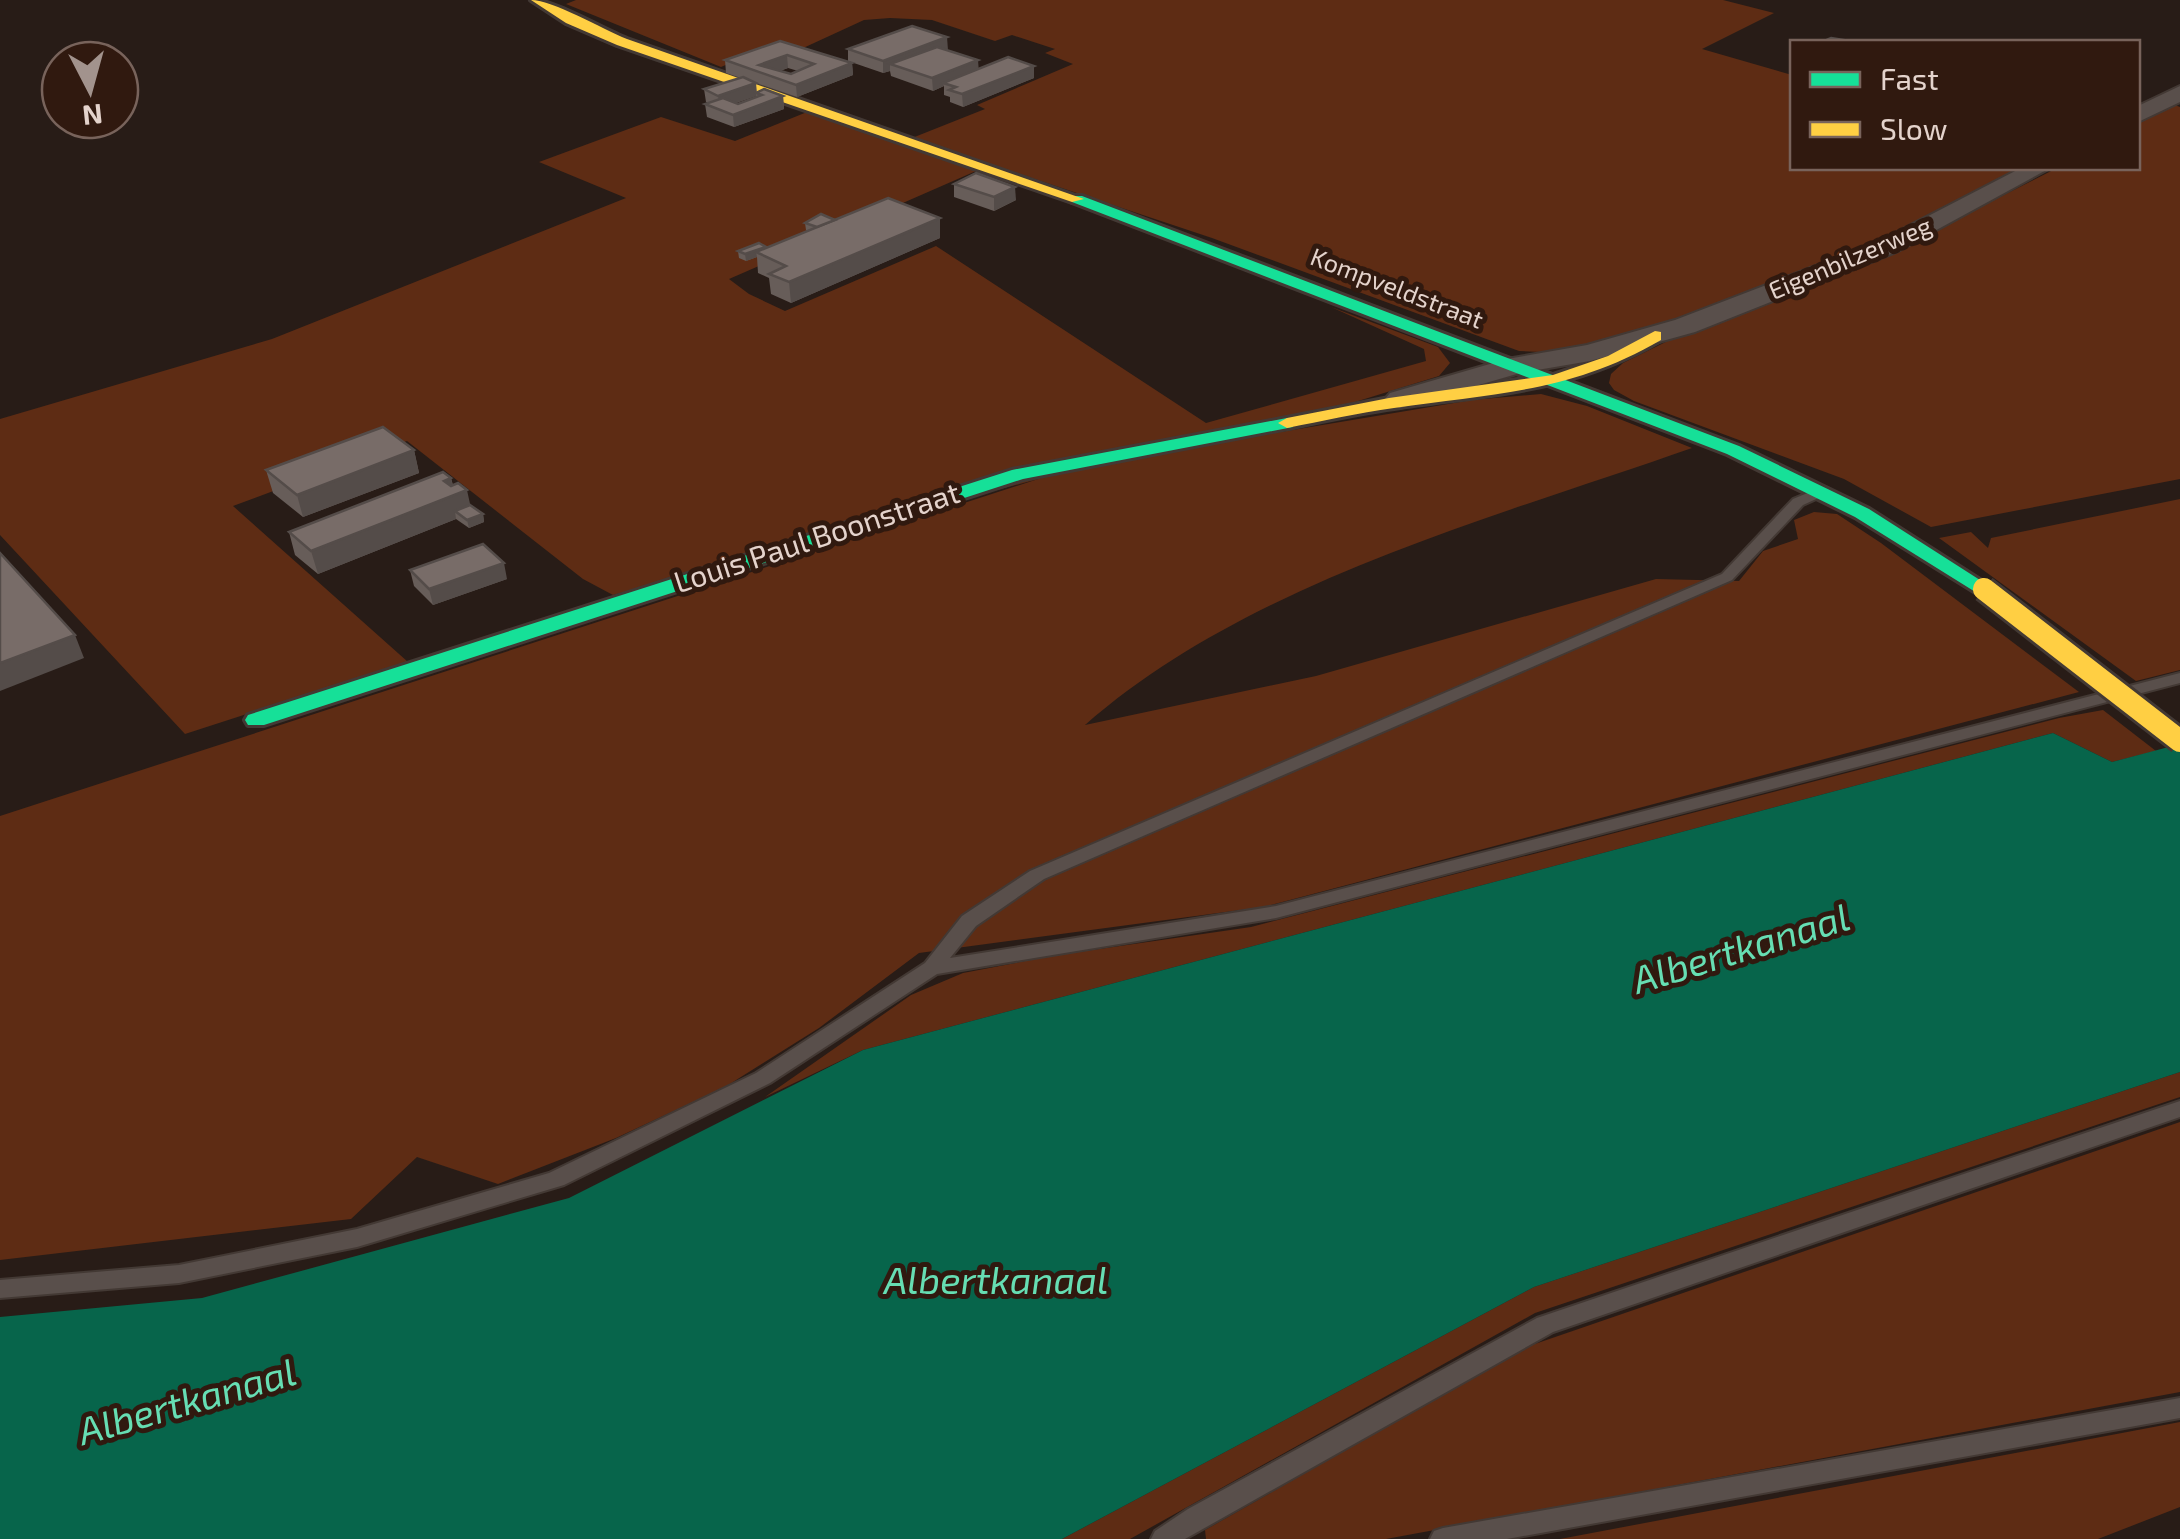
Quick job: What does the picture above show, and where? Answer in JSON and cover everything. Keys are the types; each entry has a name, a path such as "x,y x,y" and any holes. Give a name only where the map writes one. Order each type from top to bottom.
{"street":[{"name":"Kompveldstraat","path":"537,0 570,20 622,42 1159,227 1556,380 1824,490 1879,520 1984,589 2180,741"},
{"path":"2140,115 2180,93"},
{"name":"Eigenbilzerweg","path":"1517,365 1590,353 1656,336 1887,247 2034,170"},
{"name":"Eigenbilzerweg","path":"1556,380 1614,360 1656,336"},
{"name":"Louis Paul Boonstraat","path":"1389,404 1517,365"},
{"name":"Louis Paul Boonstraat","path":"256,720 1019,474 1389,404 1556,380"}],"lane":[{"path":"0,1289 180,1274 358,1238 556,1179 763,1078 932,968 969,921 1037,874 1727,576 1798,502 1824,490"},
{"path":"932,968 1276,912 2180,678"},
{"path":"1164,1539 1197,1516 1544,1325 2180,1109"},
{"path":"1443,1539 2180,1408"}],"shaded area":[{"path":"576,0 1723,0 1774,13 1702,49 1790,74 1790,170 2027,170 1879,245 1690,319 1673,320 1563,353 1519,351 1212,238 912,138 985,109 977,105 1073,64 1045,53 1055,49 1012,35 995,41 932,20 890,18 864,20 801,49 777,43 721,67 566,4"},
{"path":"2172,104 2180,107 2180,479 1931,527 1844,479 1634,401 1609,383 1611,374 1623,363 1688,331 1887,254 2053,170 2140,170 2140,122"},
{"path":"807,112 976,171 729,279 749,294 785,311 936,246 1206,423 1426,361 1424,349 1331,307 1438,347 1450,363 1439,376 1355,402 1217,430 613,595 583,579 407,441 233,506 408,662 185,734 0,535 0,419 272,339 626,198 539,162 661,117 735,141"},
{"path":"1541,394 1587,406 1692,448 1455,529 1296,593 1220,631 1150,675 1085,725 1316,676 1656,579 1739,581 1763,551 1798,539 1794,520 1814,512 1837,514 1881,543 2079,692 1263,907 919,953 819,1028 725,1087 616,1138 498,1184 417,1157 351,1219 0,1260 0,816 1078,466 1472,400"},
{"path":"2180,499 2180,670 2136,681 1939,538 1971,532 1988,548 1991,538"},
{"path":"2103,710 2156,751 2112,762 2053,733 863,1050 765,1097 911,995 963,973 1251,927 2059,718"},
{"path":"2180,1072 2180,1097 1535,1313 1130,1539 1062,1539 1534,1287"},
{"path":"2180,1122 2180,1392 1386,1539 1206,1539 1205,1530 1529,1346"},
{"path":"2180,1422 2180,1507 2098,1539 1560,1539"}],"water":[{"name":"Albertkanaal","path":"2053,733 2112,762 2180,744 2180,1072 1534,1287 1062,1539 0,1539 0,1317 202,1298 569,1198 863,1050"}],"building":[{"path":"912,26 947,37 883,61 848,49"},
{"path":"780,41 852,63 796,85 725,60","holes":["787,55 814,64 791,74 759,65"]},
{"path":"937,47 978,60 932,78 890,64"},
{"path":"1008,57 1034,66 962,94 949,90 956,87 943,83"},
{"path":"743,77 756,83 718,96 704,89"},
{"path":"764,89 783,96 733,115 705,104 723,98 738,104 762,95 756,93"},
{"path":"976,173 1015,187 994,197 954,184"},
{"path":"888,198 940,218 789,282 769,274 786,266 756,252"},
{"path":"821,214 835,220 817,227 805,223"},
{"path":"759,243 766,247 745,254 738,251"},
{"path":"383,427 414,450 297,495 266,470"},
{"path":"443,472 451,478 444,481 451,486 458,483 467,490 311,551 289,532"},
{"path":"470,505 483,514 467,520 455,511"},
{"path":"483,544 504,563 429,589 410,570"},
{"path":"0,553 75,635 0,663"}],"traffic: fast":[{"path":"1077,199 1733,450 1862,513 1984,589"},
{"path":"256,720 1019,474 1287,423"}],"traffic: slow":[{"path":"537,0 570,20 622,42 1077,199"},
{"path":"1287,423 1389,403 1556,380 1614,360 1655,336"},
{"path":"1984,589 2180,741"}]}
